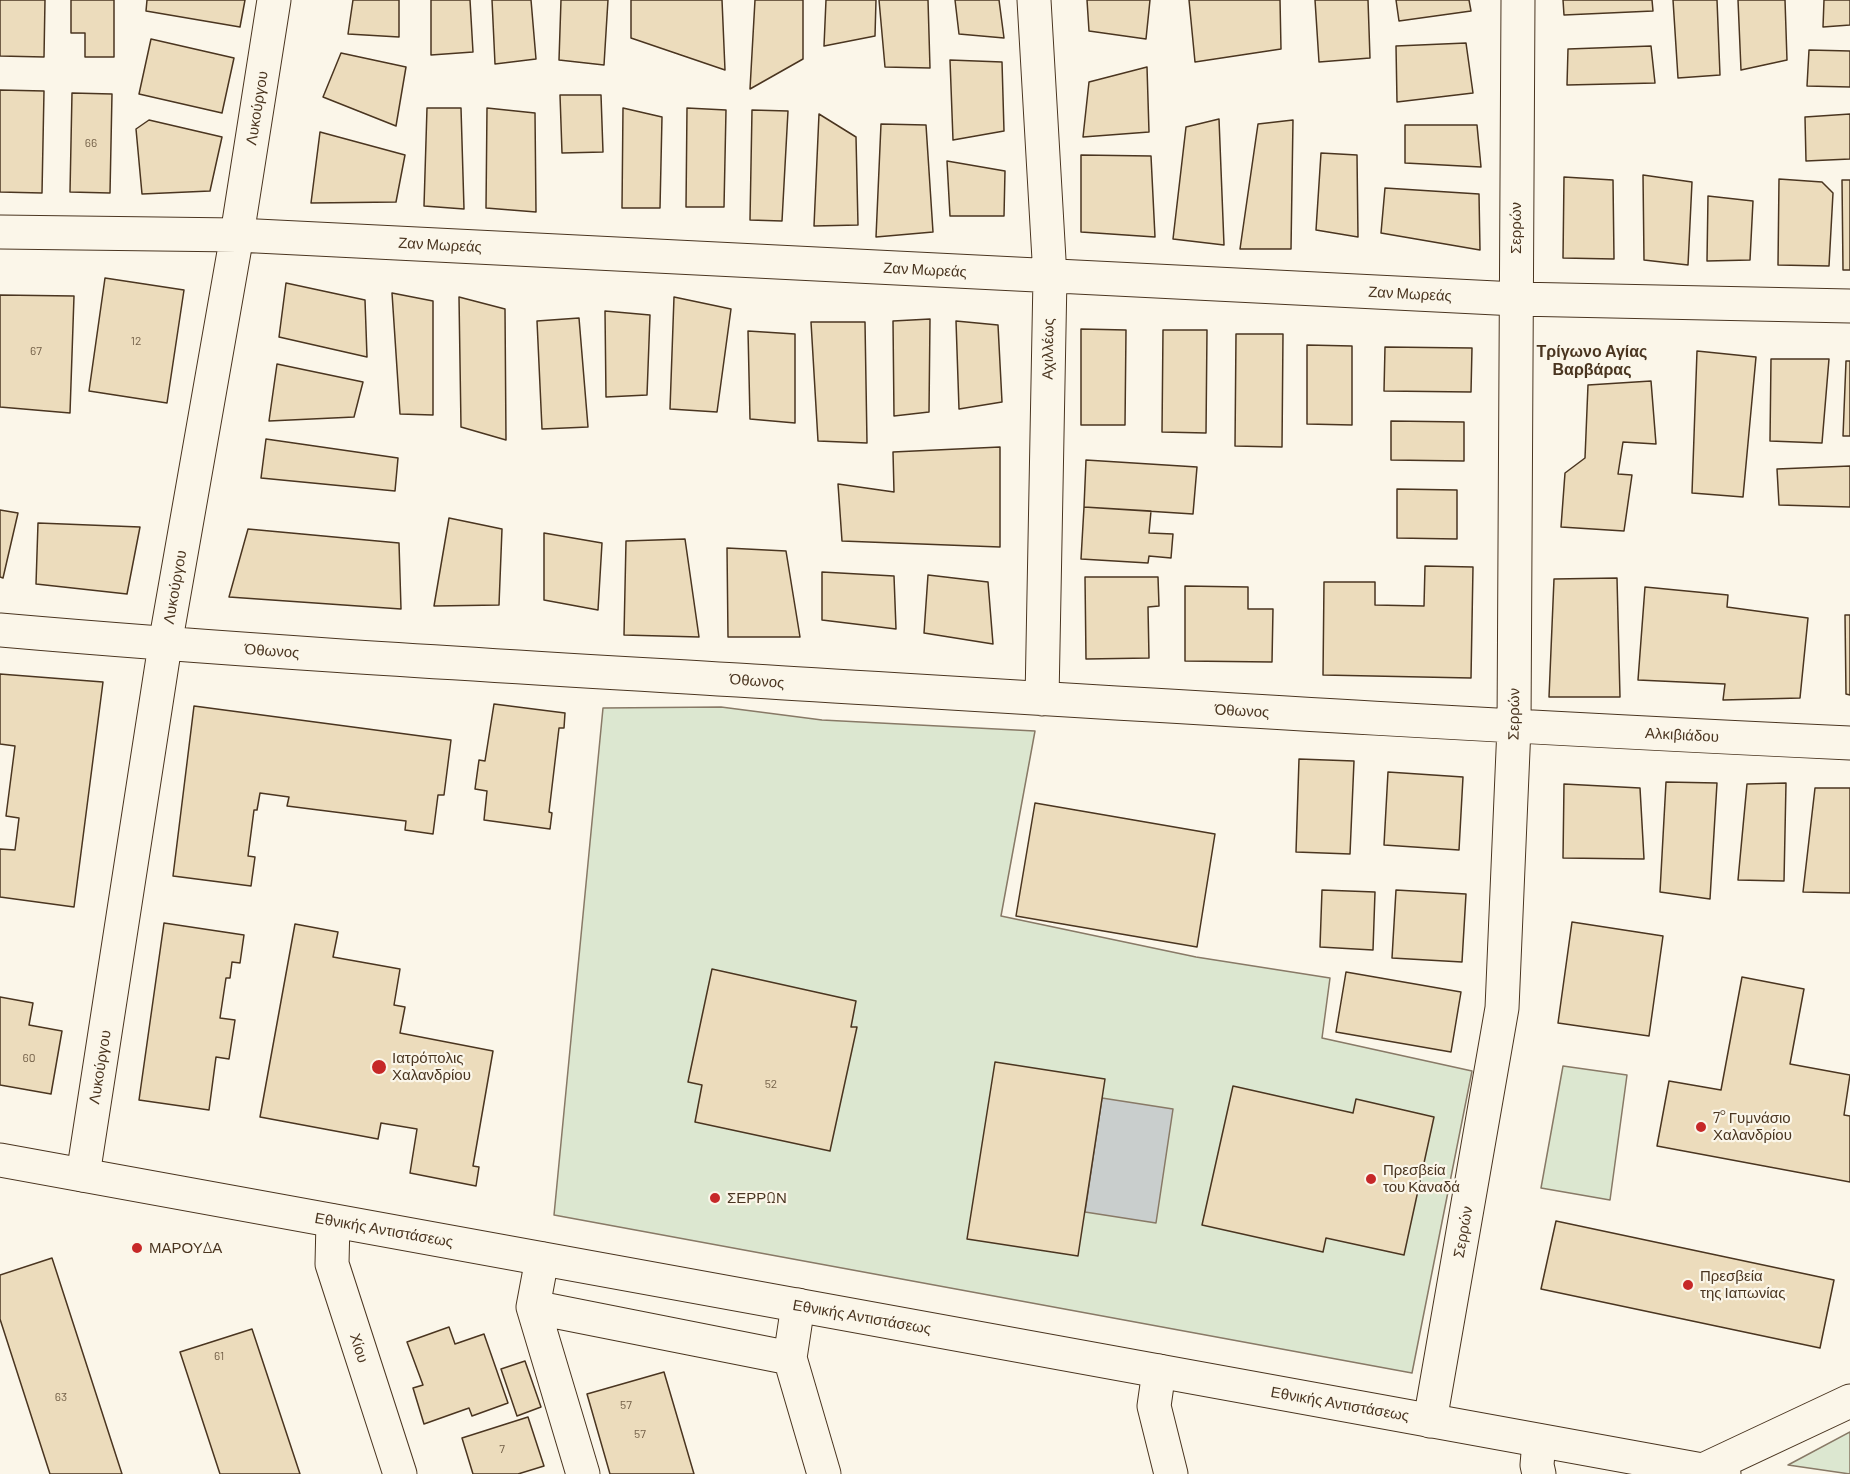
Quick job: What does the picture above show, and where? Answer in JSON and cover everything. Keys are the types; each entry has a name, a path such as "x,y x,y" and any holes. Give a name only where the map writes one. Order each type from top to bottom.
{"street":[{"name":"Λυκούργου","path":"83,1175 165,645 237,235 274,0"},
{"name":"Αχιλλέως","path":"1034,0 1050,277 1042,699"},
{"name":"Σερρών","path":"1430,1421 1502,1008 1514,727 1518,0"},
{"name":"Ζαν Μωρεάς","path":"0,232 237,235 1516,299 1850,306"},
{"name":"Όθωνος","path":"0,630 165,645 1514,727"},
{"name":"Αλκιβιάδου","path":"1514,727 1850,743"},
{"name":"Εθνικής Αντιστάσεως","path":"0,1160 1430,1421 1537,1464 1714,1472"},
{"name":"Χίου","path":"333,1221 332,1264 400,1474"},
{"path":"542,1259 532,1307 583,1474"},
{"path":"798,1305 790,1358 824,1474"},
{"path":"532,1307 790,1358"},
{"path":"1159,1371 1154,1406 1171,1474"},
{"path":"1714,1472 1850,1401"}],"green space":[{"path":"721,707 822,720 1035,731 1001,916 1196,957 1330,978 1322,1038 1472,1071 1412,1373 554,1215 603,708"},
{"path":"1563,1066 1627,1075 1610,1200 1541,1188"},
{"path":"1850,1432 1850,1474 1788,1465"}],"shaded area":[{"path":"1102,1098 1173,1109 1156,1223 1085,1212"}],"building":[{"path":"0,0 45,0 44,57 0,56"},
{"path":"71,0 114,0 114,57 85,57 85,33 71,33"},
{"path":"147,0 245,0 240,27 146,11"},
{"path":"353,0 399,0 399,37 348,34"},
{"path":"431,0 470,0 473,52 431,55"},
{"path":"492,0 531,0 536,59 495,64"},
{"path":"561,0 608,0 604,65 559,60"},
{"path":"631,0 722,0 725,70 631,38"},
{"path":"755,0 803,0 803,59 750,89"},
{"path":"826,0 876,0 875,36 824,46"},
{"path":"879,0 928,0 930,68 885,67"},
{"path":"955,0 999,0 1004,38 959,34"},
{"path":"1087,0 1150,0 1146,39 1089,31"},
{"path":"1189,0 1280,0 1281,49 1195,62"},
{"path":"1315,0 1368,0 1370,58 1319,62"},
{"path":"1396,0 1469,0 1471,11 1399,21"},
{"path":"1563,0 1652,0 1653,11 1564,15"},
{"path":"1673,0 1717,0 1720,75 1678,78"},
{"path":"1738,0 1785,0 1787,60 1741,70"},
{"path":"1824,0 1850,0 1850,25 1823,27"},
{"path":"151,39 234,58 222,113 139,94"},
{"path":"1466,43 1473,93 1397,102 1396,46"},
{"path":"1651,46 1655,83 1567,85 1568,49"},
{"path":"1809,50 1850,51 1850,87 1807,86"},
{"path":"341,53 406,67 396,126 323,97"},
{"path":"950,60 1002,62 1004,131 953,140"},
{"path":"1147,67 1149,132 1083,137 1089,82"},
{"path":"0,90 44,91 42,193 0,192"},
{"path":"72,93 112,94 110,193 70,192"},
{"path":"560,95 601,95 603,152 562,153"},
{"path":"427,108 461,108 464,209 424,206"},
{"path":"487,108 535,113 536,212 486,208"},
{"path":"623,108 662,117 660,208 622,208"},
{"path":"687,108 726,110 724,207 686,207"},
{"path":"752,110 788,111 782,221 750,220"},
{"path":"819,114 856,137 858,225 814,226"},
{"path":"1850,114 1850,159 1806,161 1805,117"},
{"path":"1219,119 1224,245 1173,239 1186,127"},
{"path":"149,120 222,137 210,191 142,194 136,129"},
{"path":"1293,120 1291,249 1240,249 1258,124"},
{"path":"881,124 926,125 933,232 876,237"},
{"path":"1405,125 1477,125 1481,167 1405,163"},
{"path":"320,132 405,155 396,202 311,203"},
{"path":"1321,153 1357,155 1358,237 1316,230"},
{"path":"1081,155 1151,156 1155,237 1081,232"},
{"path":"947,161 1005,171 1004,216 950,216"},
{"path":"1643,175 1692,182 1688,265 1644,260"},
{"path":"1564,177 1613,180 1614,259 1563,258"},
{"path":"1779,179 1822,182 1833,193 1829,266 1778,265"},
{"path":"1842,180 1850,180 1850,270 1843,270"},
{"path":"1385,188 1479,194 1480,250 1381,233"},
{"path":"1708,196 1753,201 1750,260 1707,261"},
{"path":"105,278 184,290 167,403 89,391"},
{"path":"286,283 365,300 367,357 279,337"},
{"path":"392,293 433,301 433,415 400,414"},
{"path":"0,295 74,296 70,413 0,407"},
{"path":"459,297 505,309 506,440 461,427"},
{"path":"674,297 731,309 717,412 670,409"},
{"path":"605,311 650,315 647,395 606,397"},
{"path":"579,318 588,427 542,429 537,321"},
{"path":"930,319 929,412 894,416 893,321"},
{"path":"956,321 998,325 1002,402 959,409"},
{"path":"811,322 865,322 867,443 818,441"},
{"path":"1081,329 1126,330 1125,425 1081,425"},
{"path":"1163,330 1207,330 1206,433 1162,432"},
{"path":"748,331 795,334 795,423 750,419"},
{"path":"1236,334 1283,334 1282,447 1235,446"},
{"path":"1307,345 1352,346 1352,425 1307,424"},
{"path":"1385,347 1472,348 1471,392 1384,391"},
{"path":"1697,351 1756,357 1743,497 1692,493"},
{"path":"1771,359 1829,359 1822,443 1770,441"},
{"path":"1846,361 1850,361 1850,436 1843,436"},
{"path":"277,364 363,382 354,417 269,421"},
{"path":"1651,381 1656,444 1623,442 1618,474 1632,475 1624,531 1561,527 1565,473 1585,458 1588,385"},
{"path":"1391,421 1464,422 1464,461 1391,460"},
{"path":"266,439 398,458 395,491 261,478"},
{"path":"1000,447 1000,547 842,541 838,484 894,492 893,452"},
{"path":"1086,460 1197,467 1193,514 1084,507"},
{"path":"1850,466 1850,507 1779,505 1777,469"},
{"path":"1397,489 1457,490 1457,539 1397,538"},
{"path":"1084,507 1151,511 1149,533 1173,534 1171,558 1149,556 1148,563 1081,559"},
{"path":"0,510 18,513 3,578 0,577"},
{"path":"449,518 502,529 499,605 434,606"},
{"path":"38,523 140,527 127,594 36,584"},
{"path":"248,529 399,543 401,609 229,597"},
{"path":"544,533 602,543 598,610 544,600"},
{"path":"685,539 699,637 624,635 626,541"},
{"path":"727,548 786,551 800,637 728,637"},
{"path":"1425,566 1473,567 1471,678 1323,675 1324,582 1375,582 1375,605 1424,606"},
{"path":"822,572 894,576 896,629 822,620"},
{"path":"928,575 988,582 993,644 924,633"},
{"path":"1085,577 1158,577 1159,606 1148,607 1149,658 1086,659"},
{"path":"1617,578 1620,697 1549,697 1554,579"},
{"path":"1185,586 1248,587 1248,609 1273,609 1272,662 1185,661"},
{"path":"1645,587 1728,595 1727,607 1808,618 1800,698 1723,700 1725,684 1638,680"},
{"path":"1845,615 1850,615 1850,695 1846,694"},
{"path":"0,674 103,682 74,907 0,897 0,849 15,850 19,818 6,816 15,746 0,744"},
{"path":"494,704 565,713 564,728 559,728 549,812 552,813 550,829 484,820 487,791 475,789 479,760 485,761"},
{"path":"194,706 451,740 444,795 438,795 433,834 405,830 406,821 287,806 289,797 260,793 257,810 254,810 248,856 255,857 251,886 173,876"},
{"path":"1299,759 1354,761 1350,854 1296,852"},
{"path":"1388,772 1463,777 1459,850 1384,845"},
{"path":"1666,782 1717,783 1710,899 1660,892"},
{"path":"1786,783 1784,881 1738,880 1747,784"},
{"path":"1564,784 1640,788 1644,859 1563,858"},
{"path":"1815,788 1850,788 1850,893 1803,892"},
{"path":"1035,803 1215,834 1197,947 1016,916"},
{"path":"1322,890 1375,892 1373,950 1320,947"},
{"path":"1396,890 1466,894 1462,962 1392,958"},
{"path":"1572,922 1663,936 1649,1036 1558,1023"},
{"path":"164,923 244,935 240,963 232,962 230,978 226,978 220,1018 235,1020 229,1059 216,1057 209,1110 139,1100"},
{"name":"Ιατρόπολις Χαλανδρίου","path":"295,924 338,932 333,957 400,969 394,1005 405,1007 400,1033 493,1051 473,1166 479,1167 476,1186 410,1173 417,1129 381,1123 378,1139 260,1117"},
{"path":"712,969 856,1001 851,1027 857,1027 830,1151 695,1122 702,1085 688,1082"},
{"path":"1346,972 1461,992 1451,1052 1336,1032"},
{"path":"1742,977 1804,989 1790,1064 1850,1075 1844,1115 1850,1116 1850,1182 1657,1146 1669,1081 1721,1090"},
{"path":"0,997 33,1003 29,1025 62,1031 51,1094 0,1085"},
{"path":"995,1062 1105,1079 1078,1256 967,1239"},
{"path":"1233,1086 1353,1113 1356,1099 1434,1117 1404,1255 1326,1238 1323,1252 1202,1225"},
{"name":"Πρεσβεία της Ιαπωνίας","path":"1556,1221 1834,1280 1820,1348 1541,1289"},
{"path":"52,1258 122,1474 50,1474 0,1319 0,1275"},
{"path":"449,1327 455,1344 484,1334 508,1403 472,1416 469,1408 424,1424 413,1388 423,1385 407,1342"},
{"path":"252,1329 300,1474 220,1474 180,1352"},
{"path":"525,1361 541,1407 517,1416 501,1369"},
{"path":"664,1372 694,1474 610,1474 587,1394"},
{"path":"528,1417 544,1466 518,1474 473,1474 462,1438"}],"place":[{"name":"Ιατρόπολις Χαλανδρίου","path":"379,1067"},
{"name":"7° Γυμνάσιο Χαλανδρίου","path":"1701,1127"},
{"name":"Πρεσβεία του Καναδά","path":"1371,1179"},
{"name":"ΣΕΡΡΩΝ","path":"715,1198"},
{"name":"ΜΑΡΟΥΔΑ","path":"137,1248"},
{"name":"Πρεσβεία της Ιαπωνίας","path":"1688,1285"}],"district":[{"name":"Τρίγωνο Αγίας Βαρβάρας","path":"1592,361"}]}
